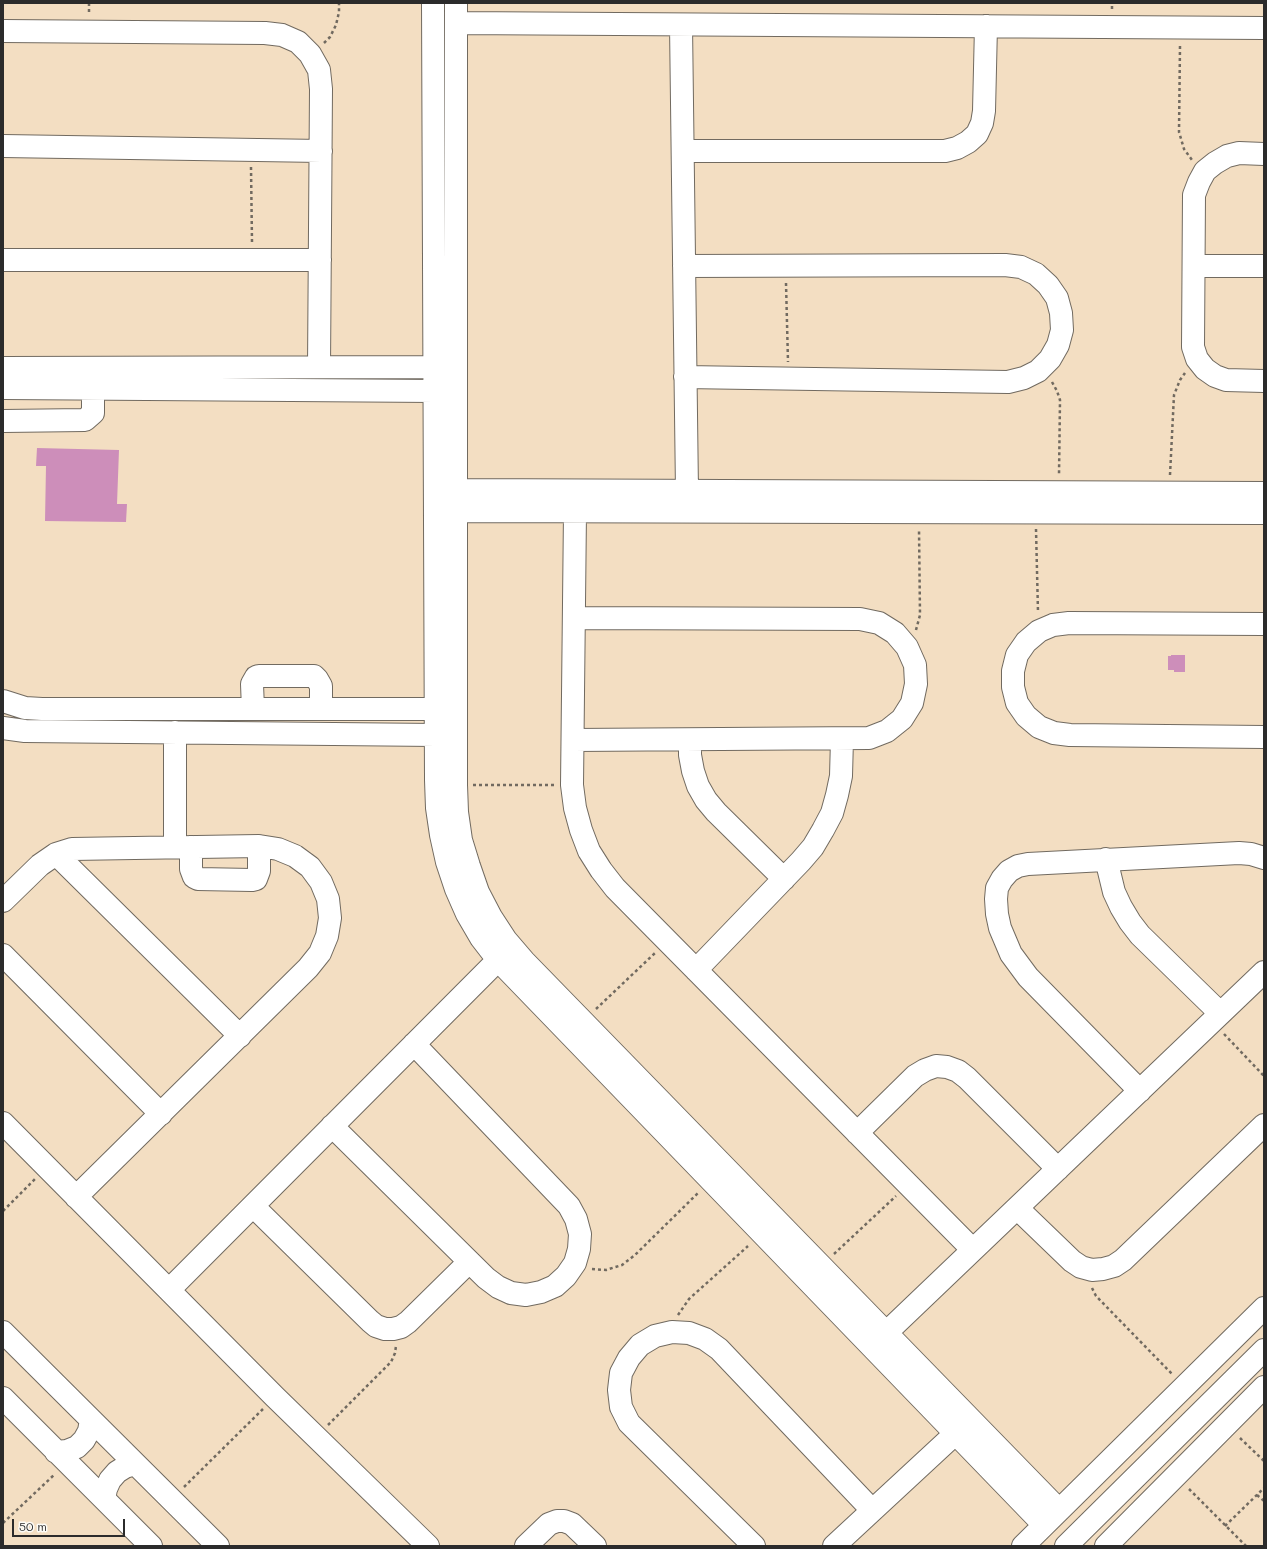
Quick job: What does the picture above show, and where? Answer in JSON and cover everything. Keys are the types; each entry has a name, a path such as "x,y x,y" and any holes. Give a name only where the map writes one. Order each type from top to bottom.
{"street":[{"path":"433,3 437,808 440,835 456,889 467,914 481,938 498,960 956,1433 1052,1517"},
{"path":"1052,1517 886,1333 524,961 506,940 491,917 473,879 461,840 457,812 456,784 456,13 681,25 1264,28"},
{"path":"681,25 687,492"},
{"path":"683,151 945,151 957,148 968,142 976,134 982,123 984,111 986,26"},
{"path":"3,31 265,33 288,37 298,42 310,54 319,70 321,89 318,367"},
{"path":"3,146 321,151"},
{"path":"1264,154 1239,153 1227,156 1215,162 1198,182 1194,195 1193,347 1197,359 1205,369 1215,376 1226,380 1264,381"},
{"path":"3,260 320,260"},
{"path":"684,266 1005,265 1021,267 1036,274 1048,285 1056,298 1062,313 1062,330 1058,345 1050,359 1038,371 1024,378 1008,382 685,376"},
{"path":"1194,266 1264,266"},
{"path":"3,368 434,367"},
{"path":"3,388 435,391"},
{"path":"3,421 85,420 93,413 93,388"},
{"path":"456,501 687,492 889,503 919,513 1035,513 1176,500 1264,494"},
{"path":"456,501 575,512 889,503 1059,493 1176,500 1264,513"},
{"path":"575,512 572,785 580,830 590,851 601,870 615,888 973,1250"},
{"path":"573,740 869,738 887,731 902,719 912,703 916,684 915,665 908,647 895,633 878,623 860,619 574,618"},
{"path":"1264,624 1069,623 1053,625 1039,631 1026,642 1017,656 1013,671 1013,687 1017,703 1026,716 1039,727 1054,733 1070,735 1264,737"},
{"path":"253,709 252,684 256,677 314,676 317,678 321,686 320,709"},
{"path":"3,701 25,708 42,709 436,709"},
{"path":"3,728 25,731 436,735"},
{"path":"175,732 183,847 194,877 198,879 256,879 259,871 259,846"},
{"path":"696,970 784,879 813,846 832,813 837,795 841,776 842,739"},
{"path":"690,740 690,755 693,771 698,786 706,800 716,812 784,879"},
{"path":"3,900 40,865 56,854 80,848 259,846 278,849 295,856 310,867 321,882 328,899 330,918 327,936 320,954 240,1036 76,1197"},
{"path":"1140,1091 1019,966 1005,942 997,914 997,888 1005,875 1018,866 1028,864 1239,853 1251,854 1264,858"},
{"path":"56,854 240,1036"},
{"path":"1106,859 1114,892 1130,922 1140,935 1216,1018"},
{"path":"3,955 161,1114"},
{"path":"169,1290 498,960"},
{"path":"886,1333 1264,972"},
{"path":"332,1126 469,1262 498,1288 511,1293 526,1295 541,1292 555,1286 566,1276 575,1264 579,1249 580,1234 576,1219 569,1206 414,1044"},
{"path":"857,1133 915,1076 936,1066 947,1067 958,1071 967,1078 1058,1169"},
{"path":"3,1123 275,1397 428,1546"},
{"path":"1017,1208 1072,1261 1081,1267 1092,1270 1108,1268 1123,1260 1264,1125"},
{"path":"253,1206 370,1321 376,1326 385,1329 401,1327 408,1322 469,1262"},
{"path":"1023,1546 1264,1308"},
{"path":"3,1332 170,1500 218,1546"},
{"path":"754,1546 628,1423 621,1407 619,1390 621,1373 629,1358 640,1345 655,1336 672,1332 689,1333 705,1339 719,1349 872,1510"},
{"path":"1066,1546 1264,1350"},
{"path":"1184,1386 1205,1408"},
{"path":"1106,1546 1264,1387"},
{"path":"3,1398 151,1546"},
{"path":"62,1457 67,1451 77,1447 84,1440 89,1431 91,1420"},
{"path":"834,1546 956,1433"},
{"path":"104,1499 110,1480 121,1470 135,1464"},
{"path":"526,1546 549,1524 564,1521 572,1524 595,1546"}],"path":[{"path":"310,54 330,37 336,25 339,12 339,3"},
{"path":"1180,27 1179,132 1184,149 1194,162 1206,171"},
{"path":"251,150 252,260"},
{"path":"785,266 788,378"},
{"path":"1176,500 1174,395 1180,380 1197,359"},
{"path":"1038,371 1052,382 1060,400 1059,493"},
{"path":"908,647 918,626 920,615 919,513"},
{"path":"1035,513 1039,631"},
{"path":"456,784 572,785"},
{"path":"583,1022 667,941"},
{"path":"1216,1018 1264,1076"},
{"path":"3,1211 46,1167"},
{"path":"575,1264 590,1269 606,1270 622,1264 635,1255 711,1180"},
{"path":"821,1266 908,1185"},
{"path":"672,1332 675,1320 689,1299 762,1233"},
{"path":"1092,1270 1092,1286 1096,1296 1184,1386"},
{"path":"316,1437 391,1362 396,1353 396,1343 393,1329"},
{"path":"170,1500 275,1397"},
{"path":"1226,1425 1264,1461"},
{"path":"3,1523 62,1457"},
{"path":"1176,1476 1246,1546"},
{"path":"1226,1526 1264,1488"},
{"path":"1257,1495 1264,1501"}],"building":[{"path":"37,448 119,450 117,504 127,504 126,522 45,521 46,466 36,466"},
{"path":"1185,655 1185,672 1174,672 1174,670 1168,670 1168,656"}]}
